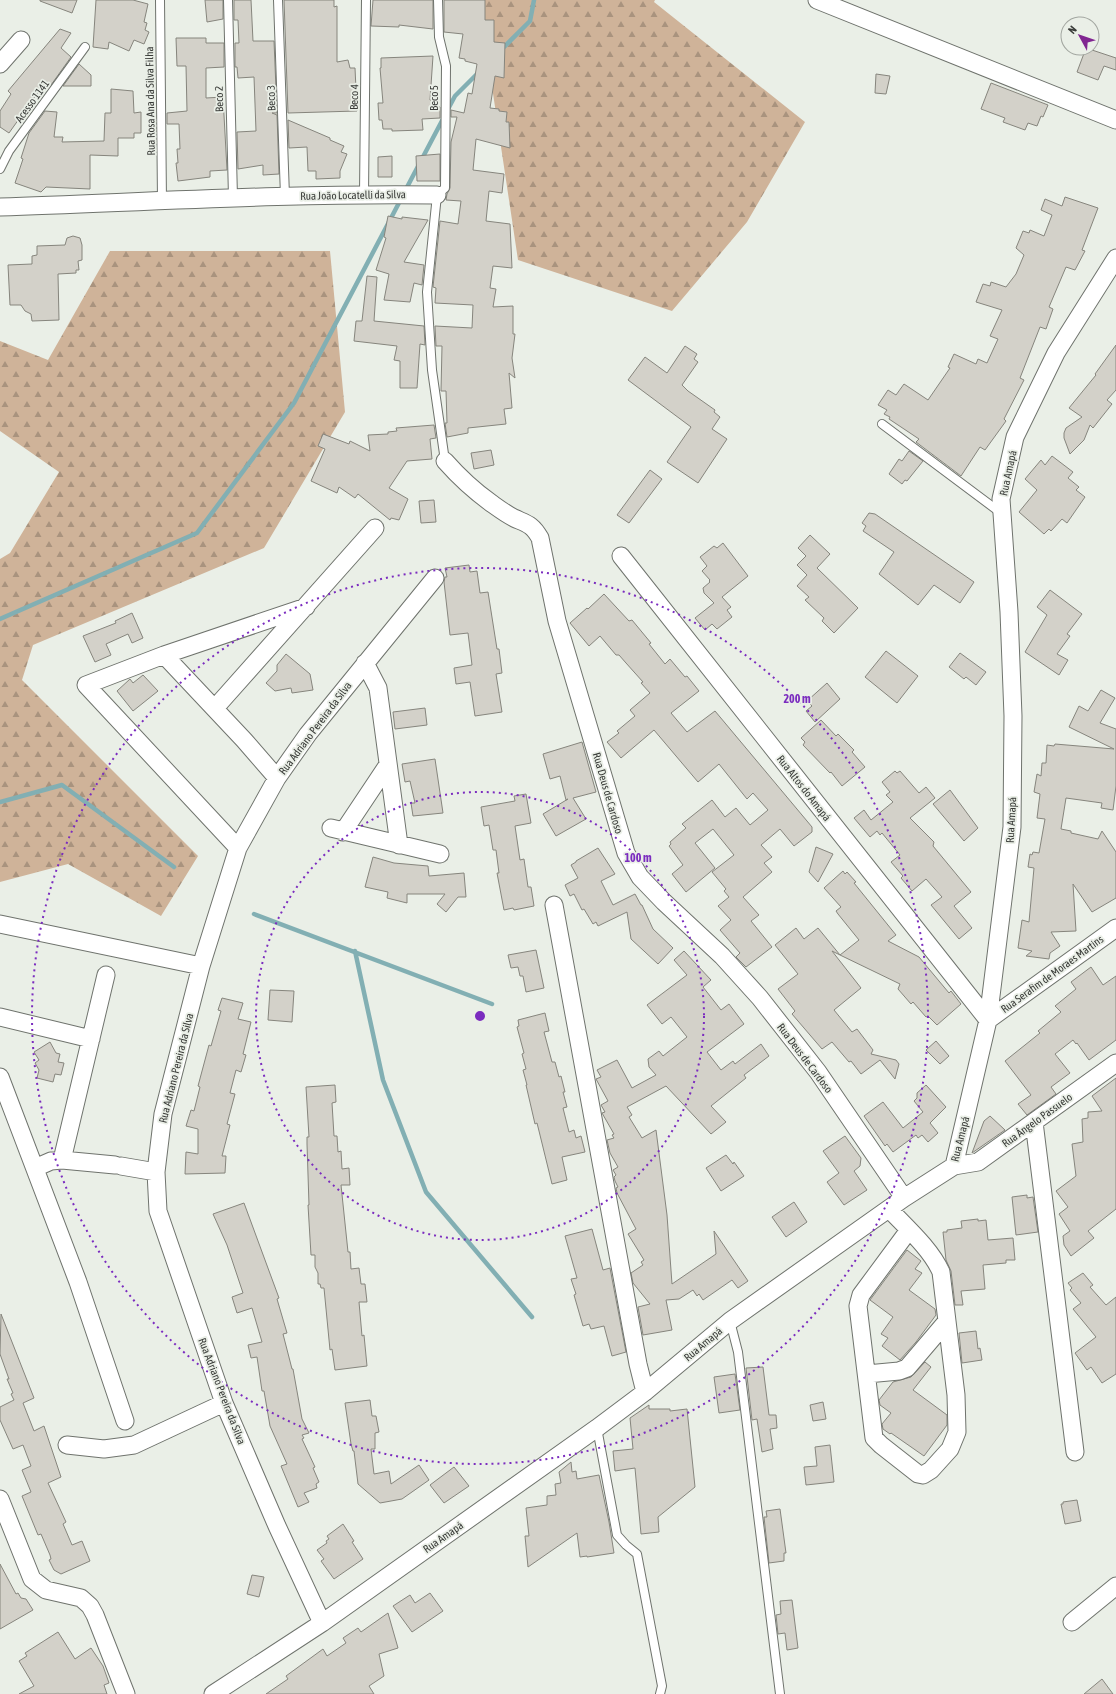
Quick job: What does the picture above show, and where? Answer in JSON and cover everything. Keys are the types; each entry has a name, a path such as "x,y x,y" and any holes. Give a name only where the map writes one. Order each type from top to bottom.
{"street":[{"path":"817,0 1116,120"},
{"path":"0,64 21,40"},
{"name":"Rua João Locatelli da Silva","path":"0,207 233,197 364,194 437,195"},
{"name":"Rua Amapá","path":"213,1694 322,1623 597,1428 645,1392 730,1321 904,1198 954,1166 988,1020 1012,827 1013,716 1001,499 1016,437 1056,353 1116,258"},
{"name":"Rua Deus de Cardoso","path":"445,461 464,483 492,504 535,529 540,538 557,621 626,853 640,877 664,902 722,956 760,998 818,1072 904,1198"},
{"path":"215,708 375,528"},
{"name":"Rua Altos do Amapá","path":"621,556 988,1020"},
{"name":"Rua Adriano Pereira da Silva","path":"322,1623 277,1526 224,1403 158,1211 156,1172 163,1114 201,966 238,848 277,778 308,734 365,662 435,578"},
{"path":"238,848 86,685 164,655 306,607"},
{"path":"164,655 215,708 277,778"},
{"path":"365,662 378,688 387,766 399,845"},
{"path":"387,766 337,830 440,854"},
{"path":"554,905 638,1364 645,1392"},
{"path":"0,924 201,966"},
{"name":"Rua Serafim de Moraes Martins","path":"988,1020 1116,928"},
{"path":"62,1160 106,975"},
{"path":"0,1017 91,1039"},
{"name":"Rua Ângelo Passuelo","path":"954,1166 978,1162 1116,1063"},
{"path":"0,1077 78,1282 125,1421"},
{"path":"1034,1122 1075,1452"},
{"path":"35,1168 51,1161 62,1160 118,1165 156,1172"},
{"path":"889,1209 937,1262 941,1272 956,1395 957,1432 950,1449 931,1470 923,1475 918,1474 874,1438 859,1300 908,1230"},
{"path":"868,1374 899,1371 906,1368 947,1321"},
{"path":"66,1445 104,1449 134,1445 224,1403"},
{"path":"0,1499 32,1579 46,1590 81,1598 90,1606 95,1615 126,1694"},
{"path":"1072,1622 1116,1586"}],"lane":[{"name":"Rua Rosa Ana da Silva Filha","path":"160,0 162,201"},
{"name":"Beco 2","path":"228,0 233,197"},
{"name":"Beco 3","path":"278,0 285,196"},
{"name":"Beco 4","path":"364,194 366,0"},
{"name":"Beco 5","path":"437,195 445,188 446,74 446,66 439,36 438,0"},
{"name":"Acesso 1141","path":"0,169 9,151 85,47"},
{"path":"437,195 427,292 432,370 445,461"},
{"path":"882,424 1002,514"},
{"path":"730,1321 738,1352 780,1694"},
{"path":"597,1428 618,1535 626,1545 637,1554 662,1686 660,1694"}],"green space":[{"path":"479,0 655,0 654,2 805,122 747,222 672,311 518,260"},
{"path":"110,251 330,251 345,412 264,548 33,645 22,680 198,856 161,916 68,864 0,882 0,559 10,553 59,472 0,431 0,341 48,360"}],"building":[{"path":"40,0 77,0 72,13"},
{"path":"96,0 133,0 148,4 144,22 147,23 145,30 149,32 144,44 134,40 129,51 109,42 108,49 93,47"},
{"path":"205,0 223,0 223,19 207,22"},
{"path":"234,0 251,0 253,41 274,41 277,113 272,113 277,115 279,174 263,175 263,165 238,169 237,132 256,131 254,77 238,78 237,67 235,67 235,43 239,43 238,20 234,20"},
{"path":"284,0 334,0 334,7 337,6 337,62 348,60 350,68 355,68 357,111 288,113"},
{"path":"373,0 433,0 433,29 399,25 399,27 371,26"},
{"path":"444,0 485,0 485,20 494,20 494,42 505,43 504,78 495,76 490,108 507,112 506,122 509,122 510,148 476,139 473,170 504,174 502,193 489,191 486,221 510,224 512,268 493,266 490,288 496,289 493,307 513,306 513,334 515,334 512,358 515,378 509,373 512,408 504,409 506,424 468,428 468,433 447,437 445,423 447,423 446,391 441,391 442,346 436,346 435,326 472,328 473,305 435,303 436,288 433,287 440,221 458,224 461,201 446,200 450,188 451,142 457,117 451,117 451,110 464,113 468,93 472,94 477,64 459,58 463,34 444,32"},
{"path":"60,29 71,33 61,48 71,57 51,85 44,84 46,81 9,133 0,127 0,111 11,94 8,91"},
{"path":"176,38 206,38 206,43 224,43 224,67 206,68 206,98 223,97 227,170 210,171 210,177 178,181 176,163 178,163 177,149 180,149 179,124 167,124 167,113 187,111 186,66 177,66"},
{"path":"1100,53 1116,58 1116,70 1104,66 1098,80 1077,72 1083,56 1100,56"},
{"path":"433,56 430,100 435,100 435,106 440,107 440,118 422,119 423,130 392,131 392,129 383,129 382,120 379,120 378,103 383,103 380,68 381,58"},
{"path":"79,64 91,75 91,86 63,86"},
{"path":"876,74 890,76 886,94 875,93"},
{"path":"991,83 1048,105 1037,126 1028,123 1025,130 1003,122 1005,118 981,109"},
{"path":"111,89 133,91 134,113 141,112 141,133 134,133 134,138 118,138 118,156 90,155 90,189 46,187 41,192 15,183 23,159 21,158 29,133 45,111 57,112 54,137 63,137 62,142 104,141 105,113 111,113"},
{"path":"288,120 330,138 330,140 344,146 341,152 347,154 340,171 340,178 316,179 316,171 308,171 307,147 289,148"},
{"path":"440,154 440,181 417,181 416,156"},
{"path":"392,156 392,177 378,177 378,157"},
{"path":"1065,197 1098,208 1082,250 1085,251 1075,270 1066,267 1049,307 1053,309 1046,329 1040,327 1020,378 1024,380 1004,419 1006,421 985,450 980,447 961,476 916,442 919,439 889,419 890,417 884,414 887,410 878,405 888,390 896,395 904,384 928,400 950,368 948,367 954,354 976,364 978,359 987,363 998,339 990,336 1002,310 976,302 983,284 990,286 991,282 1006,287 1016,274 1024,255 1016,248 1023,231 1029,233 1030,230 1044,236 1052,215 1041,210 1045,199 1062,206"},
{"path":"388,216 402,219 402,217 428,220 404,262 424,265 422,285 414,283 410,302 384,300 389,274 376,270 386,238 384,237"},
{"path":"73,236 80,238 82,245 82,260 78,261 79,270 76,270 76,273 58,274 59,320 32,321 31,314 25,311 21,305 10,305 8,265 32,264 32,256 37,255 37,246 65,245 67,238"},
{"path":"367,276 377,277 374,321 424,326 425,345 420,344 417,388 400,388 400,361 394,360 397,346 354,341 356,321 362,321"},
{"path":"1116,345 1116,390 1107,400 1112,404 1093,428 1090,425 1084,440 1070,454 1064,438 1064,433 1066,428 1082,417 1069,408 1096,375 1095,374"},
{"path":"685,346 697,354 694,359 698,362 682,385 715,410 714,412 720,417 712,429 727,439 698,483 667,462 691,427 628,380 645,357 667,373"},
{"path":"434,425 436,438 430,439 432,459 407,461 389,488 408,499 399,520 391,518 390,520 358,494 355,498 339,487 337,493 311,481 325,449 318,446 323,434 349,444 350,441 370,451 368,435 388,434 388,432 397,431 396,428"},
{"path":"491,450 494,465 474,469 471,453"},
{"path":"909,451 923,461 907,481 905,480 902,484 889,474 899,459 902,461"},
{"path":"1052,456 1073,472 1068,478 1079,487 1076,490 1085,497 1067,523 1062,519 1051,531 1049,529 1044,534 1019,512 1037,490 1025,479 1041,460 1045,465"},
{"path":"650,470 662,479 629,523 617,515"},
{"path":"434,500 436,522 421,523 419,501"},
{"path":"869,513 875,514 974,582 960,603 934,585 918,605 879,574 894,552 863,531 866,526 862,523"},
{"path":"810,535 830,554 817,568 858,608 834,633 822,621 824,618 805,600 809,597 797,586 807,575 797,565 806,556 798,548"},
{"path":"723,543 748,576 722,597 731,607 727,610 732,617 717,629 712,624 705,630 695,618 714,603 704,593 703,588 710,582 710,580 702,571 707,566 700,557 714,546 717,548"},
{"path":"469,565 470,572 477,571 480,593 488,592 502,673 496,674 502,712 475,716 470,682 456,684 454,668 472,665 468,633 450,635 444,582 445,577 447,577 445,568"},
{"path":"1050,590 1082,614 1067,634 1070,636 1057,654 1068,660 1059,675 1025,652 1047,615 1037,607"},
{"path":"604,594 629,621 632,620 651,643 649,644 665,664 670,659 699,691 671,713 687,732 715,711 812,827 812,832 794,846 780,829 761,845 772,857 764,863 772,872 743,897 759,915 751,921 772,947 746,967 736,957 740,953 720,930 731,920 718,906 729,897 724,891 726,889 712,872 734,855 713,829 695,843 715,868 686,892 672,874 683,865 669,846 671,844 670,842 686,828 682,824 712,800 725,817 736,808 750,825 768,810 753,793 747,799 719,764 698,782 654,730 621,758 607,742 619,733 617,731 635,716 630,710 650,693 641,683 643,682 619,655 616,655 600,636 589,646 570,623"},
{"path":"132,613 143,638 132,643 128,634 106,644 111,655 95,662 83,636 116,623 115,621"},
{"path":"886,651 918,676 897,703 865,677"},
{"path":"960,653 986,672 976,685 966,677 964,679 949,667"},
{"path":"286,654 310,674 313,690 292,693 291,688 275,691 266,683 277,671 277,665"},
{"path":"143,675 158,691 133,711 117,691 130,679 133,683"},
{"path":"827,683 840,699 815,722 806,711 812,706 807,701"},
{"path":"1101,690 1115,698 1100,723 1116,729 1116,786 1113,810 1101,808 1102,803 1066,798 1061,829 1071,831 1071,833 1098,839 1102,831 1116,852 1116,898 1092,912 1073,884 1076,931 1051,932 1060,946 1050,953 1049,959 1026,956 1032,951 1018,948 1022,920 1029,922 1034,868 1028,867 1030,854 1032,855 1033,852 1039,853 1045,819 1037,818 1040,794 1034,792 1037,774 1041,776 1042,763 1046,763 1047,745 1054,746 1055,744 1114,749 1069,727 1079,706 1088,711"},
{"path":"425,708 427,725 395,729 393,712"},
{"path":"821,720 836,736 838,734 854,750 852,752 865,767 842,786 831,772 830,773 803,745 805,742 801,738"},
{"path":"582,742 596,792 573,798 586,819 556,836 543,814 568,799 566,800 560,776 550,779 543,754"},
{"path":"435,759 443,813 413,816 411,803 415,803 410,781 405,782 402,764"},
{"path":"895,771 897,773 900,771 919,793 926,787 935,798 910,818 934,842 933,846 971,892 954,906 972,928 959,939 931,905 942,897 926,879 912,891 901,878 903,876 891,862 900,855 882,833 880,835 877,831 870,837 854,818 864,810 871,820 893,802 886,795 890,792 882,782"},
{"path":"950,790 978,828 964,841 933,804"},
{"path":"526,794 531,823 515,826 520,860 524,859 528,887 531,887 534,906 514,910 513,908 504,910 497,873 499,873 496,850 493,850 489,825 484,826 481,807 515,801 514,796"},
{"path":"816,847 833,854 818,882 809,872"},
{"path":"598,848 615,874 601,881 613,905 635,894 653,929 673,948 658,964 631,939 627,912 598,926 596,922 593,924 584,909 582,910 574,894 570,896 565,885 578,878 571,865"},
{"path":"373,857 394,863 428,866 429,876 464,873 466,897 458,897 446,912 437,904 445,894 407,894 407,903 387,898 388,892 365,887"},
{"path":"843,871 845,874 847,872 856,882 854,883 896,935 888,941 919,957 949,993 951,991 961,1004 937,1025 928,1016 926,1017 913,1002 911,1004 898,989 900,984 840,955 859,940 836,911 841,907 824,888"},
{"path":"796,928 804,939 818,928 840,955 832,951 861,988 834,1010 852,1032 857,1029 873,1050 871,1054 896,1060 899,1064 895,1079 880,1060 861,1074 851,1061 849,1062 832,1042 822,1049 792,1014 795,1011 778,989 798,974 775,945"},
{"path":"536,950 544,988 526,992 523,976 520,976 518,967 511,968 508,955"},
{"path":"684,951 711,980 703,987 721,1010 729,1004 744,1024 707,1052 721,1070 733,1061 735,1064 761,1044 769,1056 744,1075 746,1078 711,1106 726,1122 711,1134 666,1086 627,1107 632,1115 629,1117 642,1138 656,1130 667,1215 672,1284 716,1254 714,1231 748,1281 738,1288 732,1280 703,1300 699,1294 697,1296 693,1290 679,1299 666,1300 672,1330 643,1335 638,1307 650,1304 633,1283 631,1273 643,1265 641,1262 644,1260 628,1234 636,1229 617,1193 616,1188 618,1187 614,1177 616,1175 613,1170 618,1167 610,1153 607,1140 614,1138 612,1135 614,1134 602,1113 605,1112 601,1105 608,1101 596,1079 601,1077 597,1070 617,1060 632,1088 656,1075 649,1067 648,1059 659,1051 663,1056 687,1037 671,1017 662,1024 647,1005 687,975 674,960"},
{"path":"1091,967 1103,985 1116,976 1116,1040 1089,1060 1077,1043 1076,1044 1073,1040 1055,1054 1070,1073 1051,1087 1056,1094 1027,1115 1018,1104 1031,1095 1005,1061 1040,1033 1038,1031 1061,1012 1055,1006 1076,989 1071,982"},
{"path":"270,990 294,991 292,1022 268,1020"},
{"path":"222,998 243,1003 238,1019 251,1022 243,1054 246,1055 241,1072 236,1070 230,1093 235,1094 227,1124 230,1125 222,1156 226,1156 225,1173 185,1174 186,1152 198,1154 198,1129 186,1126 191,1110 194,1111 200,1087 198,1086 209,1045 211,1046 221,1011 218,1010"},
{"path":"545,1013 549,1031 544,1032 552,1062 555,1062 559,1077 561,1076 565,1092 563,1092 567,1107 563,1108 569,1132 574,1130 576,1138 581,1136 585,1152 562,1157 567,1180 552,1184 537,1123 535,1124 526,1085 523,1070 526,1069 522,1054 524,1053 517,1027 519,1026 518,1020"},
{"path":"936,1041 949,1056 940,1064 926,1050"},
{"path":"50,1042 56,1053 60,1054 58,1062 64,1063 61,1075 55,1074 53,1082 37,1078 39,1070 35,1063 39,1060 34,1052"},
{"path":"1116,1078 1116,1209 1088,1231 1094,1238 1071,1256 1064,1245 1063,1236 1070,1231 1059,1214 1068,1207 1056,1191 1076,1176 1072,1144 1083,1142 1082,1119 1088,1118 1088,1112 1102,1111 1092,1096"},
{"path":"335,1085 336,1102 332,1103 334,1136 337,1136 338,1152 341,1151 342,1169 349,1168 350,1185 341,1185 348,1252 350,1252 351,1269 359,1268 361,1284 365,1284 367,1302 359,1302 362,1336 364,1335 367,1366 335,1370 332,1349 330,1350 324,1288 321,1288 320,1284 318,1284 318,1273 315,1267 315,1255 311,1255 308,1205 307,1137 309,1137 306,1087"},
{"path":"926,1085 946,1107 930,1123 938,1133 928,1142 922,1135 918,1138 916,1135 893,1152 887,1144 885,1146 864,1116 883,1102 903,1128 923,1112 914,1101 917,1098 917,1093"},
{"path":"990,1116 1005,1130 972,1153 984,1121"},
{"path":"845,1136 861,1158 860,1166 854,1171 867,1190 844,1205 827,1182 839,1173 823,1151"},
{"path":"726,1155 733,1164 734,1162 744,1176 721,1191 706,1168"},
{"path":"1027,1195 1027,1198 1033,1197 1038,1232 1016,1235 1012,1197"},
{"path":"794,1202 807,1222 786,1237 772,1217"},
{"path":"244,1203 279,1298 277,1299 287,1333 283,1334 293,1369 302,1419 309,1433 302,1435 304,1438 302,1439 315,1467 313,1468 319,1482 316,1484 317,1488 304,1493 309,1502 298,1507 281,1466 287,1464 270,1426 264,1391 262,1391 257,1357 251,1358 248,1345 262,1342 252,1308 237,1313 232,1297 243,1293 227,1245 213,1214"},
{"path":"978,1219 978,1221 986,1220 988,1240 1013,1238 1015,1260 1006,1260 1006,1263 983,1265 985,1289 961,1291 963,1305 955,1305 951,1271 946,1260 943,1232 962,1228 961,1221"},
{"path":"592,1229 603,1270 610,1268 626,1352 612,1356 604,1326 591,1329 589,1324 583,1326 571,1279 577,1278 565,1236"},
{"path":"907,1250 921,1261 915,1269 922,1273 909,1290 935,1309 936,1315 916,1342 900,1360 882,1346 888,1338 881,1334 893,1317 870,1300"},
{"path":"1083,1273 1093,1285 1090,1287 1106,1305 1116,1297 1116,1374 1102,1383 1091,1367 1087,1370 1075,1353 1096,1337 1073,1309 1081,1303 1070,1290 1072,1288 1068,1283"},
{"path":"1,1314 34,1398 23,1403 34,1431 44,1426 61,1477 48,1483 66,1522 63,1524 72,1545 82,1541 90,1561 61,1574 54,1570 49,1560 51,1559 50,1555 41,1534 38,1535 22,1496 31,1492 22,1470 31,1466 23,1445 13,1449 0,1420 0,1407 14,1400 11,1394 13,1393 7,1379 9,1379 0,1354"},
{"path":"976,1331 978,1349 980,1348 982,1360 962,1363 959,1333"},
{"path":"925,1362 931,1367 913,1390 947,1415 947,1425 924,1456 883,1429 882,1424 891,1413 880,1405 879,1400 893,1382 911,1377"},
{"path":"763,1367 769,1415 776,1415 777,1428 770,1429 773,1449 762,1452 757,1419 752,1420 746,1368"},
{"path":"735,1374 740,1410 719,1413 714,1377"},
{"path":"370,1400 372,1416 376,1416 379,1432 375,1433 375,1449 371,1449 374,1474 389,1471 391,1484 419,1465 429,1480 402,1499 380,1503 358,1484 354,1451 351,1444 345,1403"},
{"path":"823,1402 826,1419 813,1421 810,1405"},
{"path":"649,1405 649,1409 670,1409 670,1411 687,1409 695,1487 658,1517 659,1532 641,1534 635,1468 615,1471 613,1451 633,1449 630,1418"},
{"path":"830,1445 834,1482 806,1485 804,1467 817,1466 815,1447"},
{"path":"571,1462 572,1472 576,1471 577,1479 599,1475 614,1553 580,1557 577,1533 528,1567 525,1536 529,1536 526,1508 547,1505 547,1496 556,1495 555,1484 561,1483 559,1472"},
{"path":"454,1467 469,1486 444,1503 430,1485"},
{"path":"1077,1500 1081,1521 1065,1524 1061,1504 1063,1504 1063,1502"},
{"path":"780,1509 786,1553 784,1553 784,1561 769,1563 764,1517 767,1517 766,1511"},
{"path":"343,1524 363,1559 334,1579 321,1561 324,1559 317,1550 327,1543 326,1541 329,1539 327,1536"},
{"path":"0,1564 16,1594 18,1593 21,1598 26,1599 33,1610 0,1629"},
{"path":"252,1575 264,1577 259,1597 247,1594"},
{"path":"430,1593 443,1611 412,1632 393,1606 410,1595 415,1603"},
{"path":"792,1600 798,1648 787,1650 785,1633 778,1634 776,1615 781,1614 780,1601"},
{"path":"388,1613 398,1648 379,1654 384,1676 369,1686 374,1694 266,1694 288,1679 286,1676 323,1649 327,1656 346,1643 343,1638 358,1628 361,1632"},
{"path":"58,1632 75,1659 91,1648 103,1666 109,1683 104,1685 107,1694 19,1694 34,1686 19,1661 27,1656 25,1653"},
{"path":"1102,1679 1113,1694 1084,1694"}],"waterway":[{"path":"501,50 530,21 534,0"},
{"path":"447,111 455,96 479,72"},
{"path":"405,191 444,117"},
{"path":"0,619 197,533 294,403 401,199"},
{"path":"0,802 62,785 174,867"},
{"path":"254,914 492,1004"},
{"path":"355,951 383,1080 426,1192 532,1317"}]}
